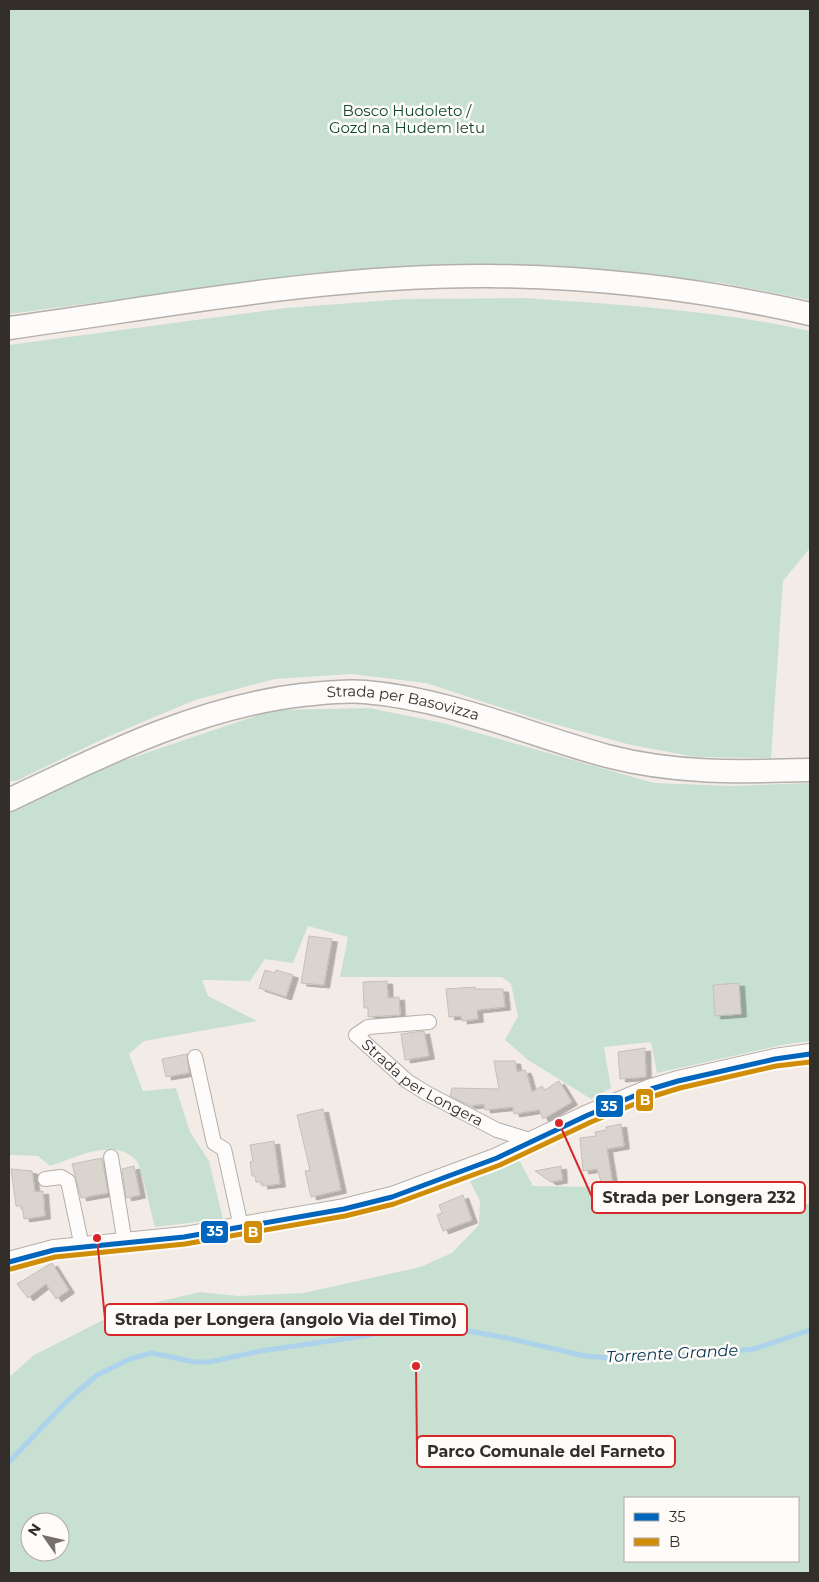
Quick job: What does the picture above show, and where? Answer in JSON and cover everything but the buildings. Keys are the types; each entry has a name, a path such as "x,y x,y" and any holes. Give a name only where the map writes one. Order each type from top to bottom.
{"main road":[{"path":"9,328 280,289 362,282 488,276 588,280 670,290 774,306 810,314"},
{"name":"Strada per Basovizza","path":"9,800 100,757 182,723 231,708 280,698 324,692 363,692 402,696 439,704 608,756 666,767 698,771 732,772 810,770"}],"street":[{"name":"Strada per Longera","path":"428,1022 368,1027 356,1035 395,1071 428,1094 497,1130 533,1141"},
{"path":"9,1262 35,1254 82,1247 184,1237 344,1209 392,1197 497,1158 610,1105 651,1089 775,1059 810,1054"},
{"path":"195,1057 214,1143 224,1149 241,1227"},
{"path":"111,1157 125,1244"},
{"path":"45,1178 62,1177 68,1181 82,1247"},
{"path":"9,1253 35,1254"}],"green space":[{"name":"Bosco Hudoleto / Gozd na Hudem letu","path":"9,9 810,9 810,300 723,283 550,265 462,265 293,276 9,314"},
{"path":"526,298 704,313 810,331 810,548 783,581 771,758 695,757 627,744 536,719 426,683 351,674 275,679 195,700 107,737 16,781 9,781 9,345 286,308 405,299"},
{"path":"369,708 443,723 654,783 733,786 810,783 810,1041 782,1045 657,1073 651,1042 604,1047 611,1088 591,1099 528,1060 505,1040 518,1016 511,984 502,977 340,977 348,937 308,926 293,963 265,959 250,981 202,980 208,996 257,1021 144,1041 129,1054 143,1091 176,1088 190,1132 209,1161 223,1219 155,1227 139,1165 128,1154 118,1150 106,1149 95,1151 50,1166 38,1156 9,1155 9,812 96,770 273,710"},
{"path":"518,1158 533,1186 599,1187 810,1204 810,1573 9,1573 9,1377 34,1355 123,1310 200,1292 239,1296 304,1293 420,1267 452,1253 479,1225 480,1201 470,1181"}],"waterway":[{"name":"Torrente Grande","path":"9,1462 67,1401 97,1375 130,1359 152,1353 195,1362 209,1362 261,1351 363,1336 402,1328 435,1325 507,1338 585,1356 623,1359 754,1349 810,1330"}],"transit line":[{"name":"35","path":"9,1262 54,1250 184,1237 344,1209 392,1197 497,1158 588,1115 651,1089 775,1059 810,1054"},
{"name":"B","path":"11,1269 55,1257 185,1244 345,1216 394,1204 500,1165 591,1122 654,1096 680,1088 776,1066 810,1062"}],"place":[{"name":"Strada per Longera 232","path":"559,1123"},
{"name":"Strada per Longera (angolo Via del Timo)","path":"97,1238"},
{"name":"Parco Comunale del Farneto","path":"416,1366"}]}
